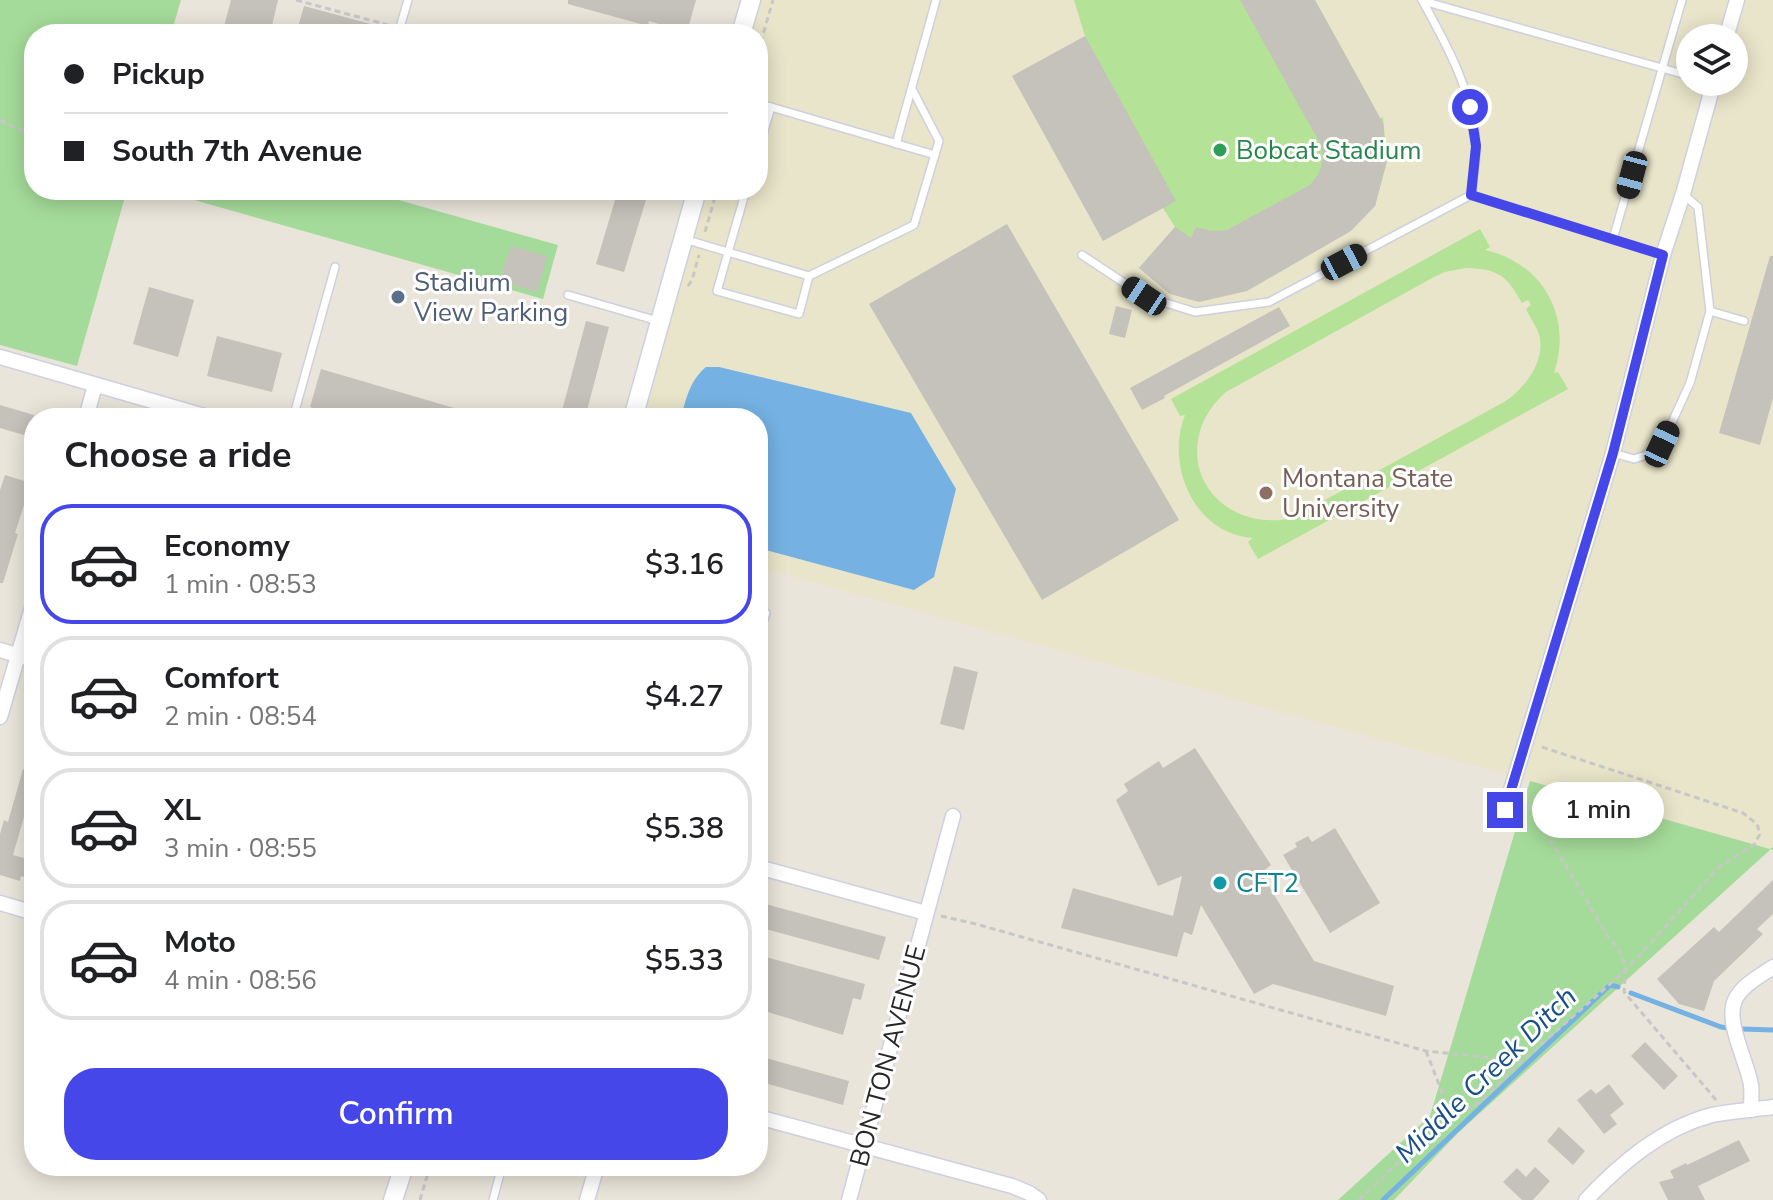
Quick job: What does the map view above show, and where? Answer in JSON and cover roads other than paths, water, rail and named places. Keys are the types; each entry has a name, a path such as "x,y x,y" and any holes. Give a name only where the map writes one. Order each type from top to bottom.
{"street":[{"path":"744,24 751,0"},
{"path":"1730,24 1737,0"},
{"path":"1505,810 1613,453 1663,255 1709,96"},
{"path":"636,408 694,200"},
{"path":"0,357 176,408"},
{"path":"89,408 95,385"},
{"path":"0,717 24,635"},
{"path":"0,650 24,658"},
{"name":"BON TON AVENUE","path":"849,1200 953,816"},
{"path":"768,870 926,913"},
{"path":"0,903 24,910"},
{"path":"1751,1110 1751,1086 1731,1015 1739,994 1773,967"},
{"path":"1586,1200 1603,1181 1660,1136 1714,1115 1773,1107"},
{"path":"768,1120 1012,1186 1039,1200"},
{"path":"393,1200 401,1176"},
{"path":"587,1200 594,1176"}],"lane":[{"path":"401,24 408,0"},
{"path":"896,144 936,0"},
{"path":"1613,239 1682,0"},
{"path":"1423,1 1676,72"},
{"path":"1423,1 1454,58 1470,107 1476,146 1471,195"},
{"path":"684,239 809,276 914,225 939,141 912,89"},
{"path":"768,106 935,155"},
{"path":"768,117 771,107"},
{"path":"1613,453 1634,459 1662,444 1690,383 1710,311 1698,207 1683,194"},
{"path":"1082,255 1144,296 1195,312 1269,302 1471,195 1663,255"},
{"path":"743,200 717,291 799,314 809,276"},
{"path":"296,408 335,267"},
{"path":"568,295 660,322"},
{"path":"1710,311 1744,321"},
{"path":"493,1200 499,1176"}],"water":[{"path":"706,367 719,367 911,413 956,489 934,577 914,590 768,551 768,408 684,408 692,384"}],"waterway":[{"name":"Middle Creek Ditch","path":"1383,1200 1610,985 1618,987"},
{"name":"Middle Creek Ditch","path":"1631,993 1728,1028"},
{"name":"Middle Creek Ditch","path":"1742,1029 1773,1030"}],"place":[{"name":"Bobcat Stadium","path":"1220,150"},
{"name":"Stadium View Parking","path":"398,297"},
{"name":"Montana State University","path":"1266,493"},
{"name":"CFT2","path":"1220,883"}]}
